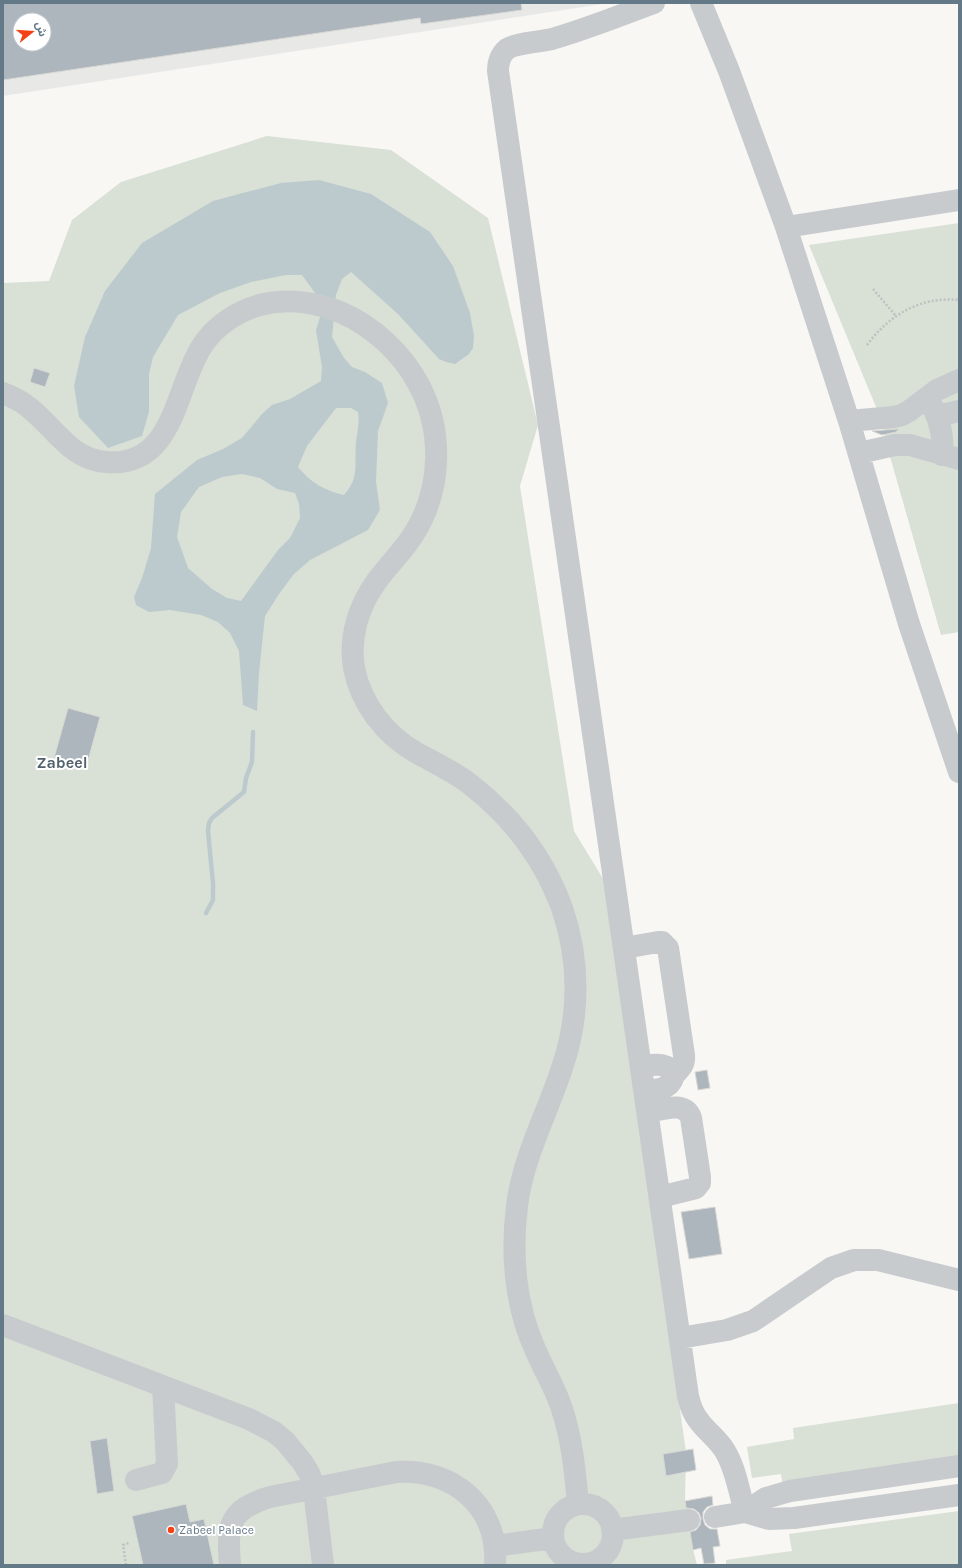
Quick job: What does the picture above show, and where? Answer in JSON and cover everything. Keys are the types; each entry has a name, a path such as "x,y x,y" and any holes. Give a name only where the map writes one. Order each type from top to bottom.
{"street":[{"path":"654,3 553,39 513,46 506,50 501,56 498,63 498,71 680,1338 691,1405 699,1422 714,1436 726,1453 745,1512"},
{"path":"701,3 729,71 786,227 859,453 909,624 959,772"},
{"path":"786,227 959,200"},
{"path":"3,393 30,408 70,448 81,455 93,460 106,462 119,462 132,459 144,453 163,436 170,424 195,360 202,346 212,333 236,314 251,307 266,303 282,302 300,302 319,305 354,319 387,343 403,360 416,379 426,399 433,421 436,440 434,480 430,499 423,518 414,535 376,582 366,598 359,614 354,638 354,668 359,686 366,702 375,717 386,730 412,750 459,776 475,788 500,810 518,830 540,862 551,883 567,926 575,971 575,1000 572,1033 561,1072 527,1160 521,1183 516,1215 516,1255 519,1294 528,1333 554,1387 567,1425 571,1444 578,1504"},
{"path":"944,432 944,386 959,380"},
{"path":"859,453 895,444 910,445 944,432 959,410"},
{"path":"849,421 894,417 909,411 944,432"},
{"path":"624,948 658,942 662,942 668,948 684,1055 684,1064 678,1072 674,1074 670,1084 646,1102"},
{"path":"641,1066 663,1065 668,1067 674,1074"},
{"path":"646,1102 679,1107 688,1111 691,1118 700,1177 700,1183 696,1188 660,1197"},
{"path":"680,1338 727,1330 753,1321 831,1268 854,1260 878,1260 959,1280"},
{"path":"3,1325 250,1419 274,1432 295,1451 303,1463 314,1489 323,1565"},
{"path":"136,1480 162,1473 167,1464 163,1386"},
{"path":"715,1517 745,1512 766,1498 790,1491 959,1466"},
{"path":"230,1565 228,1542 233,1519 257,1501 270,1497 396,1472 419,1472 430,1474 451,1482 469,1496 483,1514 492,1535 495,1555 553,1538"},
{"path":"745,1512 769,1519 794,1518 959,1495"},
{"path":"578,1504 590,1505 600,1510 608,1519 612,1530 611,1542 606,1552 598,1560 587,1564 575,1563 565,1558 557,1549 553,1538 554,1527 559,1516 567,1508 578,1504"},
{"path":"612,1530 688,1520"}],"path":[{"path":"872,289 896,316"},
{"path":"867,345 880,329 905,310 925,303 959,300"},
{"path":"126,1565 123,1545 129,1543"}],"shaded area":[{"path":"3,3 609,3 3,96"},
{"path":"267,136 391,150 488,218 538,425 520,486 574,831 605,882 686,1452 685,1500 697,1565 3,1565 3,283 49,281 72,220 121,182"},
{"path":"319,180 371,194 430,232 453,266 470,313 474,336 473,348 469,354 455,364 439,359 398,314 351,272 342,279 336,295 332,337 344,358 352,367 365,372 382,383 388,403 378,431 376,482 380,510 368,530 310,560 294,574 265,616 257,711 243,705 239,651 230,633 218,622 201,615 170,610 149,612 136,605 134,597 142,578 151,548 155,494 197,460 223,449 242,438 262,414 272,405 290,399 321,381 322,367 316,330 321,314 320,300 302,275 286,275 251,282 220,293 178,315 153,357 149,374 149,412 142,436 108,448 79,417 74,386 85,337 105,291 142,243 213,201 281,183","holes":["336,408 351,408 358,412 359,416 354,476 344,495 330,491 318,485 298,467 307,446","242,474 260,478 277,489 295,493 299,504 300,518 290,538 278,550 241,601 227,598 212,589 188,568 177,537 181,512 199,487 222,477"]},
{"path":"959,223 959,632 941,635 889,453 881,419 809,245"},
{"path":"959,1403 959,1459 783,1487 781,1474 752,1478 747,1447 794,1439 793,1428"},
{"path":"959,1511 959,1565 726,1565 726,1560 792,1551 789,1534"}],"building":[{"path":"3,3 521,3 522,10 421,24 420,18 3,80"},
{"path":"34,368 50,373 45,387 30,382"},
{"path":"899,429 896,432 882,435 872,431"},
{"path":"68,708 100,717 86,768 54,758"},
{"path":"707,1070 710,1088 698,1090 695,1072"},
{"path":"715,1207 722,1254 689,1259 681,1212"},
{"path":"107,1438 114,1491 97,1494 90,1441"},
{"path":"693,1449 696,1470 666,1476 663,1454"},
{"path":"712,1496 713,1505 707,1507 703,1512 703,1519 705,1525 710,1529 717,1529 720,1546 713,1547 715,1563 704,1564 701,1548 693,1550 690,1532 696,1530 700,1525 701,1518 699,1513 694,1509 686,1508 685,1501"},
{"name":"Zabeel Palace","path":"186,1504 190,1522 204,1519 214,1565 143,1565 132,1516"}],"waterway":[{"path":"206,913 213,900 213,883 208,831 209,823 212,818 244,792 246,778 252,762 253,732"}],"place":[{"name":"Zabeel Palace","path":"171,1530"}],"district":[{"name":"Zabeel","path":"62,762"}]}
